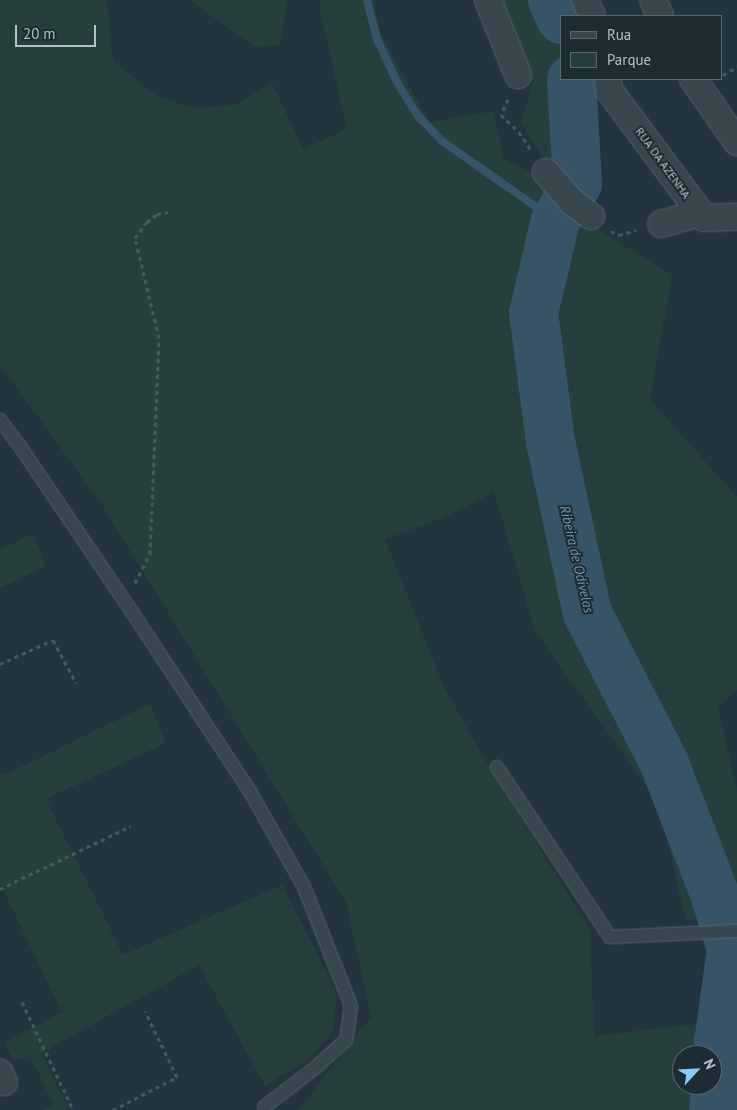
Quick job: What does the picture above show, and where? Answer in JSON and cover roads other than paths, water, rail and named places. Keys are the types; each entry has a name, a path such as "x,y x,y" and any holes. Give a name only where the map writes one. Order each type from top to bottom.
{"street":[{"path":"488,0 518,75"},
{"path":"585,0 592,15"},
{"path":"653,0 660,15"},
{"name":"RUA DA AZENHA","path":"608,80 609,90 700,213"},
{"path":"694,80 737,142"},
{"path":"546,172 571,201 591,216"},
{"path":"661,224 700,213 704,218 737,217"}],"lane":[{"path":"0,420 125,601 259,806 304,887 351,1006 346,1040 315,1068 264,1107"},
{"path":"497,767 610,936 737,932"}],"waterway":[{"path":"367,0 377,39 398,84 419,117 442,141 555,220"},
{"name":"Ribeira de Odivelas","path":"552,0 560,17"},
{"name":"Ribeira de Odivelas","path":"571,80 577,183 555,220 533,312 550,441 587,613 664,763 715,896 731,949 718,1043 713,1110"}]}
